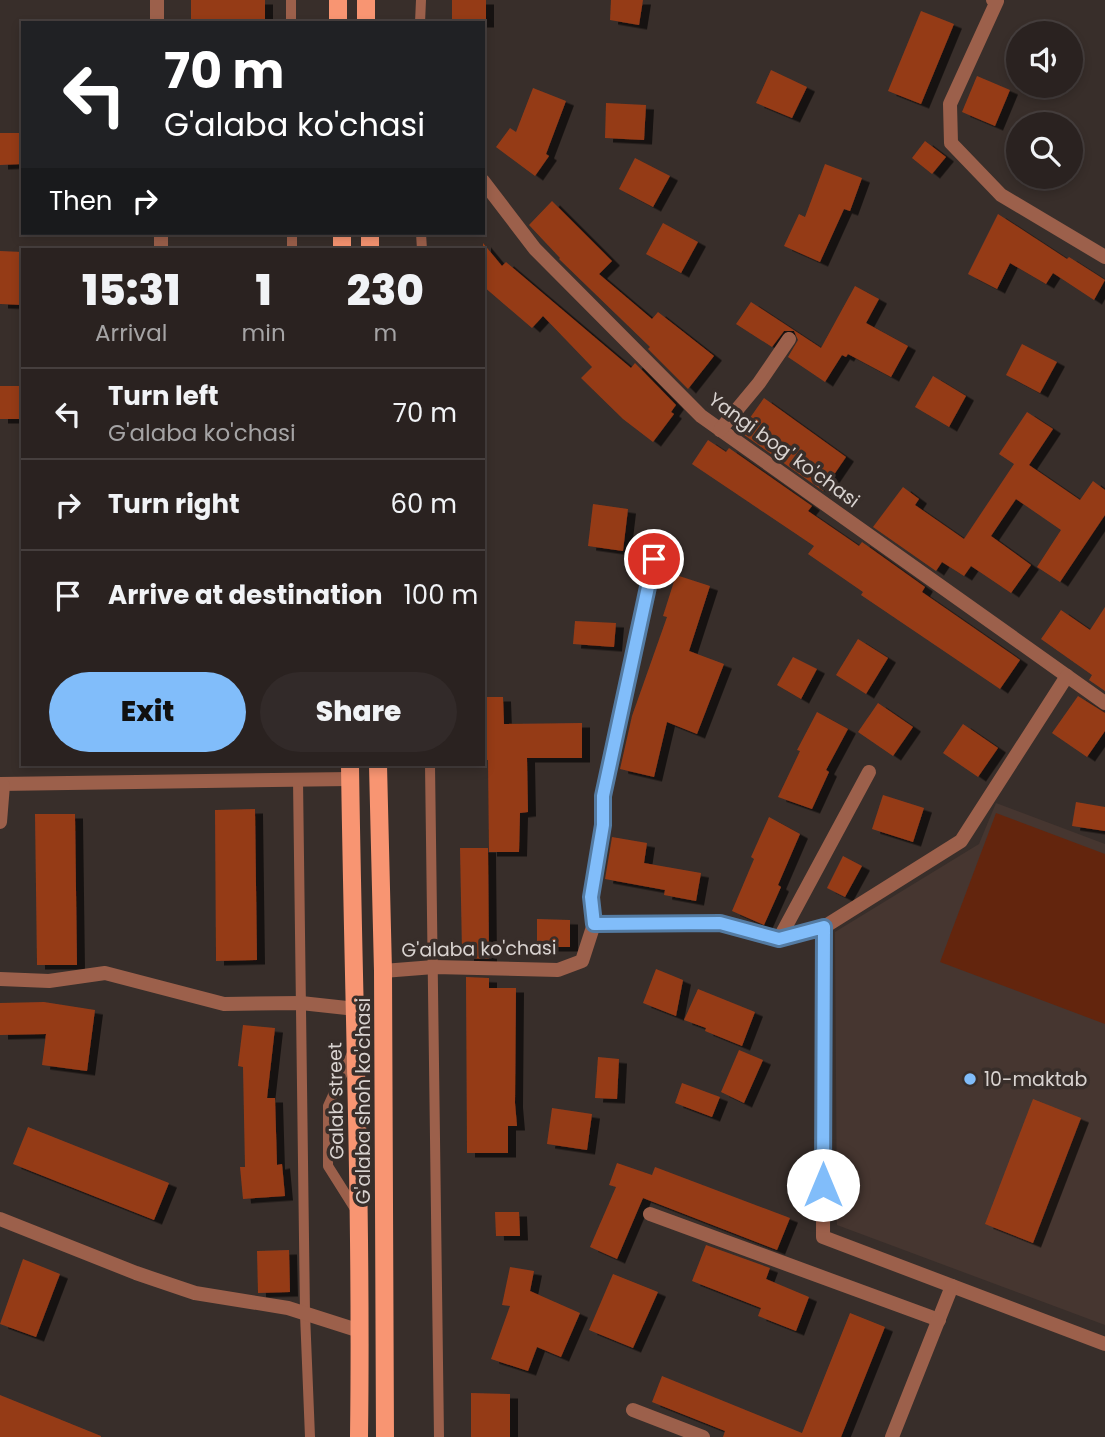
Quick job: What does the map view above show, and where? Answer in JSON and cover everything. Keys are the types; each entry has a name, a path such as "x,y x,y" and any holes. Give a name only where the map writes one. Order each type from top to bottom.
{"main road":[{"path":"338,0 338,21"},
{"path":"366,0 366,21"},
{"name":"G'alaba shoh ko'chasi","path":"377,766 383,971 385,1437"},
{"name":"Galab street","path":"350,772 359,1214 359,1437"}],"street":[{"path":"157,0 158,21"},
{"path":"993,0 996,2 950,104 951,143 1001,195 1105,257"},
{"name":"Yangi bog' ko'chasi","path":"485,184 536,249 701,416 1105,703"},
{"path":"720,430 759,383 789,339"},
{"path":"654,559 603,796 603,825 591,897 594,924 720,923 779,939 824,927 961,841 1068,676"},
{"path":"0,822 2,785 298,780 350,772"},
{"path":"779,939 869,772"},
{"name":"G'alaba ko'chasi","path":"383,971 433,967 558,970 582,961 594,924"},
{"path":"824,927 823,1237 1105,1345"},
{"path":"0,979 49,981 106,973 224,1004 301,1003 356,1009"},
{"path":"650,1214 939,1320"},
{"path":"0,1219 135,1273 195,1293 288,1308 360,1331"},
{"path":"892,1437 952,1286"},
{"path":"633,1410 703,1437"}],"lane":[{"path":"291,0 291,21"},
{"path":"420,21 421,0"},
{"path":"430,766 439,1437"},
{"path":"298,780 305,1314 310,1437"},
{"path":"356,1043 328,1106 328,1166 359,1214"}],"shaded area":[{"name":"10-maktab","path":"996,803 1105,844 1105,1325 837,1225 835,932 979,844"},
{"path":"996,813 1105,854 1105,1024 940,962"}],"building":[{"path":"191,0 265,0 265,21 191,21"},
{"path":"452,0 486,0 486,23 452,21"},
{"path":"611,0 643,0 639,25 610,20"},
{"path":"921,11 954,24 921,104 888,91"},
{"path":"771,70 807,87 792,118 756,103"},
{"path":"977,76 1006,88 1007,98 995,126 962,112"},
{"path":"533,88 566,101 546,154 549,156 535,176 496,147 510,128 516,132"},
{"path":"606,103 646,105 644,140 605,138"},
{"path":"0,133 21,133 21,164 0,165"},
{"path":"925,141 946,157 932,174 912,158"},
{"path":"635,158 670,176 653,207 619,189"},
{"path":"825,164 862,178 850,211 844,209 820,262 784,246 799,214 805,217"},
{"path":"552,201 612,261 599,274 652,319 658,312 714,356 688,389 648,349 650,347 559,259 529,225"},
{"path":"998,214 1105,280 1094,300 1053,273 1046,284 1010,263 997,289 968,274"},
{"path":"663,223 698,242 681,273 646,254"},
{"path":"483,243 502,266 506,262 631,368 635,363 676,405 671,412 674,414 653,442 623,419 581,378 592,367 543,316 532,328 485,288"},
{"path":"0,251 21,252 21,305 0,304"},
{"path":"855,286 879,299 866,323 908,346 891,377 848,354 846,357 842,355 825,382 788,357 798,340 794,331 784,331 772,347 736,324 751,302 821,348"},
{"path":"1022,344 1057,362 1040,393 1006,375"},
{"path":"933,376 966,396 949,427 915,407"},
{"path":"0,386 21,386 21,419 0,419"},
{"path":"764,398 846,457 823,491 740,432"},
{"path":"1027,412 1053,429 1029,465 1080,500 1093,481 1105,490 1105,515 1060,582 1037,567 1061,530 1016,499 991,536 1031,565 1011,593 971,566 964,576 942,562 936,571 873,527 903,487 919,499 915,505 964,539 1014,464 999,454"},
{"path":"708,440 726,452 729,448 812,506 808,511 859,546 862,542 925,587 922,592 1020,660 1000,689 861,595 863,592 808,554 814,546 692,464"},
{"path":"593,504 628,509 623,551 588,546"},
{"path":"676,575 710,586 689,651 724,664 697,734 667,722 654,777 620,769 632,716 667,617 663,616"},
{"path":"1105,607 1105,691 1089,680 1092,675 1041,639 1061,610 1090,630"},
{"path":"575,621 616,623 614,647 573,644"},
{"path":"858,639 888,658 866,694 836,675"},
{"path":"793,657 817,669 801,699 777,685"},
{"path":"1078,696 1105,713 1105,731 1087,757 1052,733"},
{"path":"485,697 503,697 504,724 582,723 582,758 527,758 528,812 520,813 519,852 489,852 488,760 485,760"},
{"path":"878,703 913,727 893,756 858,732"},
{"path":"817,712 848,729 826,770 829,772 812,809 778,797 800,751 797,750"},
{"path":"963,724 998,748 978,777 943,753"},
{"path":"883,795 924,808 913,842 872,829"},
{"path":"1076,802 1105,807 1105,831 1072,826"},
{"path":"255,809 257,960 216,961 215,810"},
{"path":"35,814 75,814 77,965 37,965"},
{"path":"769,817 800,834 764,925 732,911"},
{"path":"612,837 647,843 644,863 701,873 696,901 664,895 665,890 605,879"},
{"path":"460,848 488,848 489,959 466,958 466,952 462,952"},
{"path":"843,856 862,866 845,897 827,888"},
{"path":"537,919 570,920 570,947 537,947"},
{"path":"656,969 683,980 676,1016 643,1003"},
{"path":"466,977 489,978 489,988 516,988 517,1126 508,1126 508,1153 467,1153"},
{"path":"698,989 755,1012 742,1046 684,1020"},
{"path":"44,1002 95,1010 87,1071 42,1065 46,1034 0,1035 0,1003"},
{"path":"243,1025 275,1028 267,1098 275,1098 277,1165 282,1164 285,1196 243,1199 240,1167 245,1167 243,1067 238,1066"},
{"path":"739,1050 763,1060 744,1103 721,1092"},
{"path":"598,1057 619,1059 617,1099 595,1098"},
{"path":"682,1083 720,1097 712,1117 675,1103"},
{"path":"1033,1099 1081,1118 1033,1243 985,1224"},
{"path":"552,1108 592,1114 587,1150 547,1144"},
{"path":"28,1127 169,1183 154,1220 13,1164"},
{"path":"617,1163 652,1175 655,1167 790,1218 777,1250 643,1198 617,1259 590,1247 616,1187 609,1185"},
{"path":"495,1212 519,1212 520,1236 496,1236"},
{"path":"706,1245 770,1268 766,1279 809,1297 796,1331 758,1316 761,1308 692,1281"},
{"path":"289,1250 290,1292 258,1293 257,1251"},
{"path":"23,1259 60,1274 36,1337 0,1324"},
{"path":"510,1267 534,1271 530,1291 580,1313 561,1357 537,1347 528,1371 491,1359 510,1306 502,1305"},
{"path":"613,1274 658,1292 633,1348 589,1330"},
{"path":"850,1313 885,1327 841,1437 723,1437 725,1431 652,1402 662,1376 802,1433"},
{"path":"471,1393 510,1394 510,1437 471,1437"},
{"path":"0,1395 101,1436 101,1437 0,1437"}],"place":[{"name":"10-maktab","path":"970,1079"}],"route":[{"path":"654,559 603,796 603,825 591,897 594,924 720,923 779,939 824,927 823,1185"}]}
